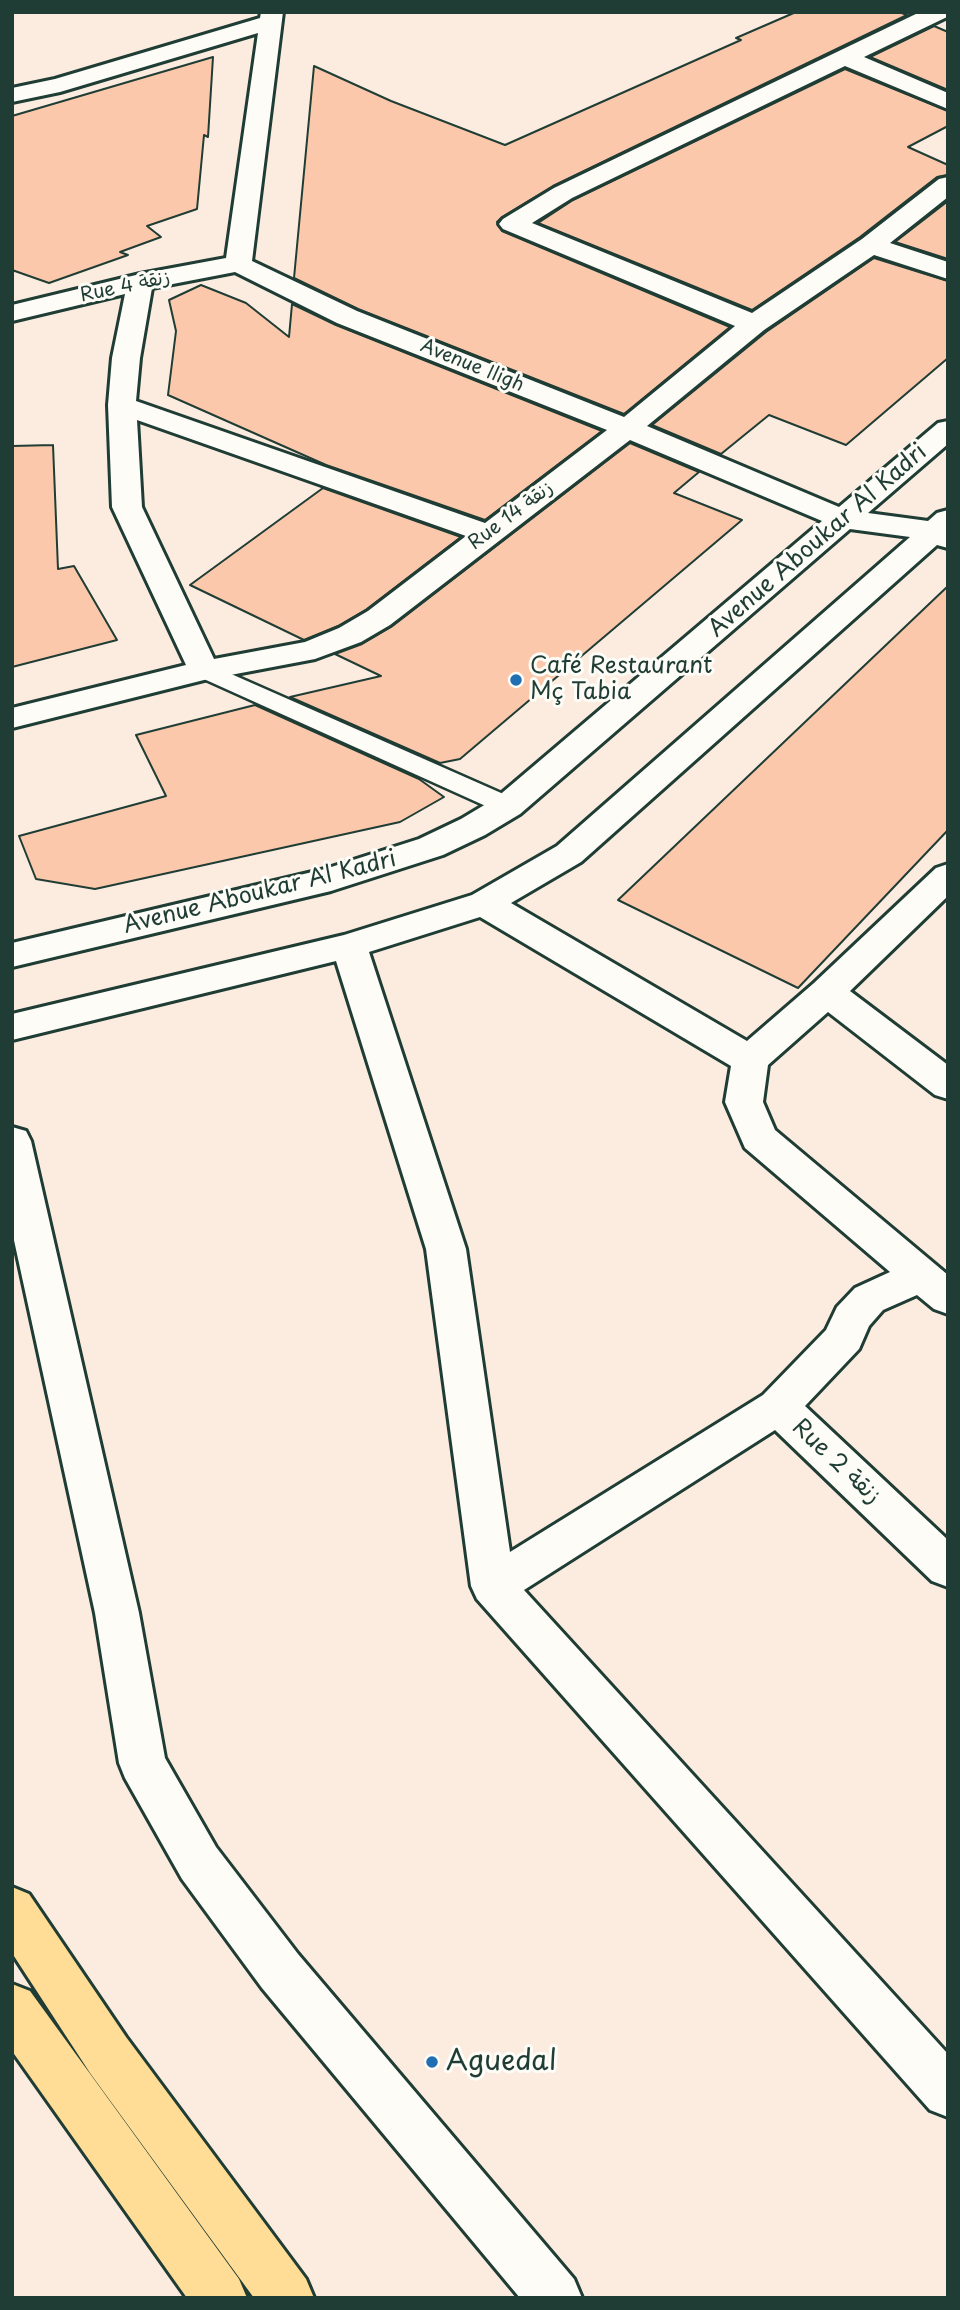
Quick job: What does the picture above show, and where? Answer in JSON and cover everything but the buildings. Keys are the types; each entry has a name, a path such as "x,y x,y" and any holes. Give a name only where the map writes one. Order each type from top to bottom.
{"main road":[{"path":"12,1910 108,2055 287,2298"},
{"path":"12,2008 219,2298"}],"street":[{"path":"754,324 512,224 563,193 939,12"},
{"path":"12,95 60,85 271,17 238,264"},
{"path":"846,58 948,102"},
{"name":"Rue 14 زنقة","path":"12,718 204,670 315,649 351,635 379,618 627,428 754,324 871,245 948,184"},
{"path":"871,245 948,271"},
{"name":"Rue 4 زنقة","path":"12,313 140,282 238,264"},
{"name":"Avenue Iligh","path":"238,264 347,317 627,428 842,519 944,530"},
{"path":"140,282 125,358 122,405 127,507 204,670"},
{"path":"122,405 488,534"},
{"name":"Avenue Aboukar Al Kadri","path":"12,955 381,865 463,832 508,806 948,429"},
{"path":"12,1027 349,946 484,903 569,853 944,530"},
{"path":"935,1286 759,1138 744,1102 750,1060 827,992 948,876"},
{"path":"484,903 750,1060"},
{"path":"349,946 446,1249 493,1586 948,2092"},
{"path":"827,992 948,1085"},
{"path":"12,1141 117,1613 142,1763 198,1863 280,1972 555,2298"},
{"name":"Rue 2 زنقة","path":"935,1286 869,1299 851,1318 844,1338 778,1407 948,1568"},
{"path":"493,1586 778,1407"}],"lane":[{"path":"204,670 508,806"}],"place":[{"name":"Café Restaurant Mç Tabia","path":"516,680"},
{"name":"Aguedal","path":"432,2062"}]}
